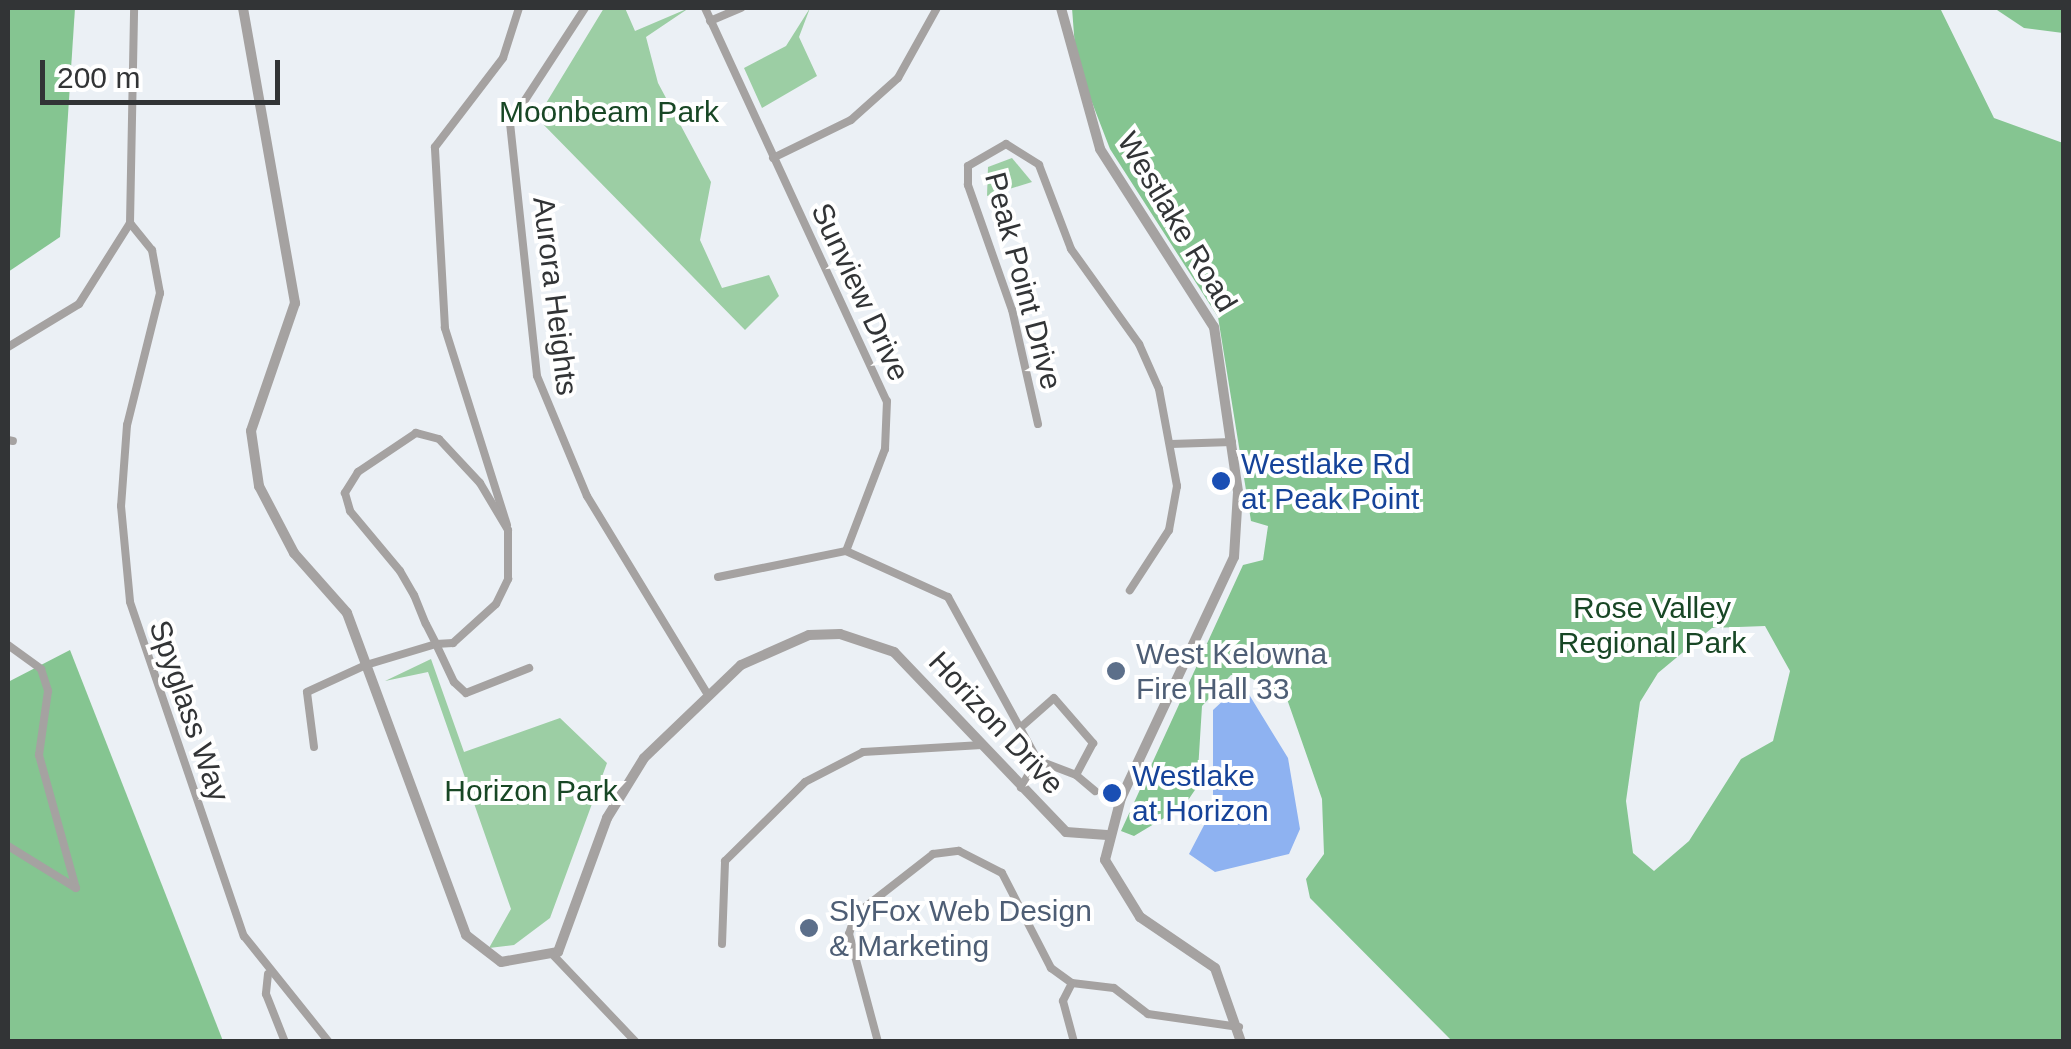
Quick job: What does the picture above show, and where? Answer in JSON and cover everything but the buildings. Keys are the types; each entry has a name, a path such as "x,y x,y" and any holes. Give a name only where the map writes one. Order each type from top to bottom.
{"street":[{"path":"8,348 80,304 130,223 134,8"},
{"path":"244,8 295,303 251,450 270,513 347,613 466,935 501,962 554,956 636,1042"},
{"path":"314,747 307,692 366,666 436,644 453,643 496,604 508,579 508,530 445,328 435,147 503,58 519,8"},
{"name":"Aurora Heights","path":"584,8 510,123 537,376 586,496 706,692"},
{"name":"Sunview Drive","path":"705,8 886,401 885,449 846,551"},
{"path":"710,21 742,8"},
{"path":"773,158 851,120 898,78 937,8"},
{"name":"Westlake Road","path":"1061,8 1100,148 1214,327 1232,442 1234,556 1107,835"},
{"name":"Peak Point Drive","path":"1038,424 1012,310 968,185 968,166 1006,144 1038,164 1071,249 1139,344 1171,444 1169,530 1130,590"},
{"name":"Spyglass Way","path":"130,223 152,250 160,293 126,442 130,602 162,718 244,936 268,974"},
{"path":"508,530 439,439 401,440 351,483 350,511 400,571 466,694 529,668"},
{"path":"1171,444 1232,442"},
{"path":"718,577 846,551 958,608 1037,760 1076,775 1095,791"},
{"name":"Horizon Drive","path":"554,956 569,938 623,788 706,692 770,648 840,634 894,652 1066,832 1107,835"},
{"path":"8,645 41,670 48,690 39,754 76,888 8,846"},
{"path":"1020,728 1054,698 1093,744 1076,775"},
{"path":"722,944 725,861 806,782 863,752 982,745"},
{"path":"1021,788 1037,760"},
{"path":"1107,835 1117,892 1216,968 1241,1042"},
{"path":"878,1042 849,934 855,915 933,854 959,852 1002,874 1051,968 1072,983 1114,988 1148,1014 1239,1027"},
{"path":"268,974 266,994 286,1042"},
{"path":"268,974 329,1042"},
{"path":"1072,983 1063,1001 1074,1042"}],"green space":[{"path":"8,8 75,8 60,237 8,272"},
{"name":"Moonbeam Park","path":"604,8 625,8 635,31 689,8 646,37 658,83 711,182 700,240 722,288 769,275 779,296 745,330 537,118"},
{"name":"Moonbeam Park","path":"810,8 799,37 817,76 762,108 744,68 786,46"},
{"name":"Rose Valley Regional Park","path":"1072,8 1940,8 1994,118 2063,143 2063,1041 1452,1041 1310,898 1306,879 1324,854 1322,799 1287,699 1249,677 1231,675 1202,706 1197,787 1184,806 1134,836 1121,831 1243,565 1263,560 1268,526 1251,521 1218,317 1110,149 1076,61","holes":["1765,626 1790,671 1773,741 1741,759 1689,841 1654,871 1633,853 1626,801 1640,702 1658,673 1712,628"]},
{"path":"1994,8 2063,8 2063,33 2024,28"},
{"path":"1012,158 1032,182 987,196 988,167"},
{"path":"70,650 223,1041 8,1042 8,682"},
{"name":"Horizon Park","path":"431,659 464,752 560,718 607,763 550,918 514,945 489,948 511,909 428,672 385,681"}],"water":[{"path":"1242,683 1288,758 1300,829 1289,854 1215,872 1189,854 1213,808 1213,710"}],"waterway":[{"path":"8,8 8,35"}],"place":[{"name":"Westlake Rd at Peak Point","path":"1221,481"},
{"name":"West Kelowna Fire Hall 33","path":"1116,671"},
{"name":"Westlake at Horizon","path":"1112,793"},
{"name":"SlyFox Web Design & Marketing","path":"809,928"}]}
